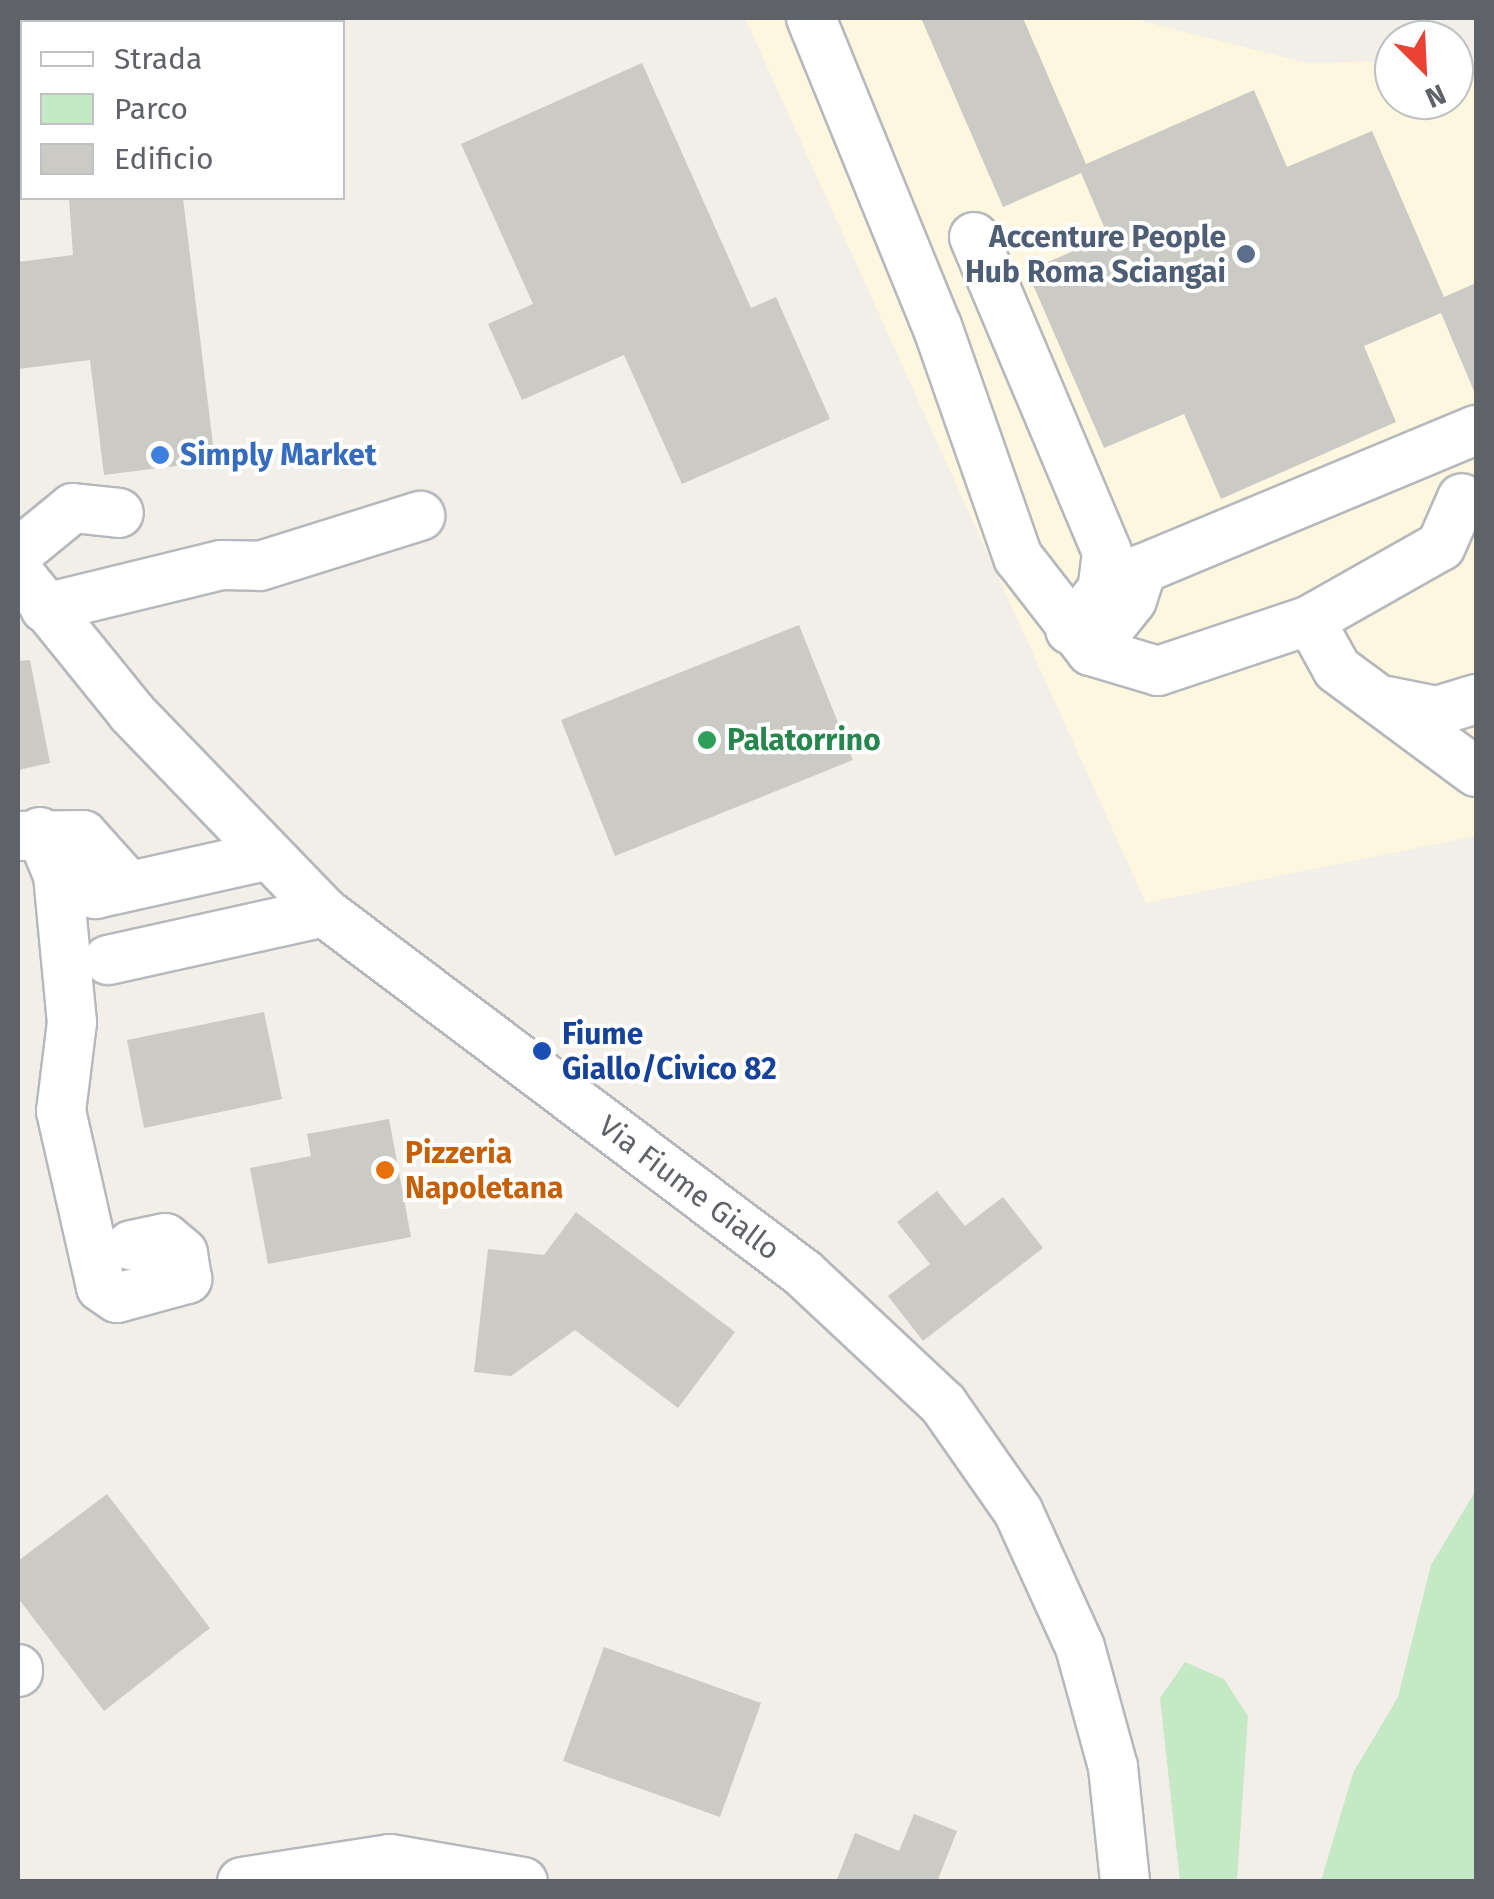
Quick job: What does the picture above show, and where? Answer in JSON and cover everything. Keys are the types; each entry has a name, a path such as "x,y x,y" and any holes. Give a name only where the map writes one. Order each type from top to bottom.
{"street":[{"path":"811,18 937,326 1018,558 1080,641 1158,670 1310,620 1441,546 1462,498"},
{"path":"974,237 1107,552 1102,590 1080,641"},
{"path":"1080,641 1132,600 1142,569 1476,430"},
{"path":"18,552 73,508 119,513"},
{"path":"31,590 221,565 260,566 420,516"},
{"name":"Via Fiume Giallo","path":"31,590 265,856 324,912 816,1283 943,1404 1018,1512 1080,1647 1114,1767 1125,1882"},
{"path":"1310,620 1337,669 1384,700 1476,772"},
{"path":"1384,700 1437,711 1476,699"},
{"path":"29,834 82,835 128,884"},
{"path":"29,834 58,876 72,1022 60,1111 101,1287 116,1298 187,1279 183,1254 166,1238 131,1246"},
{"path":"58,876 95,894 265,856"},
{"path":"108,960 324,912"},
{"path":"242,1882 390,1859 523,1882"}],"shaded area":[{"path":"745,18 1130,18 1307,63 1374,61 1374,120 1474,120 1476,60 1476,836 1146,903"}],"green space":[{"path":"1476,1490 1476,1881 1321,1881 1353,1773 1398,1697 1431,1565"},
{"path":"1185,1662 1224,1679 1248,1716 1237,1881 1180,1881 1160,1698"}],"building":[{"name":"Accenture People Hub Roma Sciangai","path":"921,18 1023,18 1086,164 1254,90 1287,167 1372,131 1444,297 1476,283 1476,396 1441,313 1364,346 1396,422 1221,499 1184,414 1104,448 1027,271 1108,236 1081,173 1003,207"},
{"path":"642,63 751,308 776,297 830,419 682,484 624,355 522,400 488,324 533,304 461,144"},
{"path":"69,200 183,200 215,461 104,475 90,360 18,369 18,262 73,255"},
{"name":"Palatorrino","path":"799,625 853,760 615,856 561,720"},
{"path":"30,660 50,763 18,770 18,661"},
{"path":"264,1012 282,1099 144,1128 127,1040"},
{"path":"389,1119 411,1237 268,1264 250,1168 311,1156 307,1134"},
{"path":"937,1191 965,1226 1003,1197 1043,1248 923,1341 888,1296 930,1264 897,1222"},
{"path":"576,1212 735,1332 678,1408 575,1330 511,1376 474,1372 488,1249 544,1255"},
{"path":"107,1494 210,1628 104,1711 18,1598 18,1561"},
{"path":"604,1647 761,1703 720,1817 563,1761"},
{"path":"914,1814 957,1831 937,1882 836,1882 855,1833 899,1851"}],"place":[{"name":"Accenture People Hub Roma Sciangai","path":"1246,254"},
{"name":"Simply Market","path":"160,455"},
{"name":"Palatorrino","path":"707,740"},
{"name":"Fiume Giallo/Civico 82","path":"542,1051"},
{"name":"Pizzeria Napoletana","path":"385,1170"}]}
